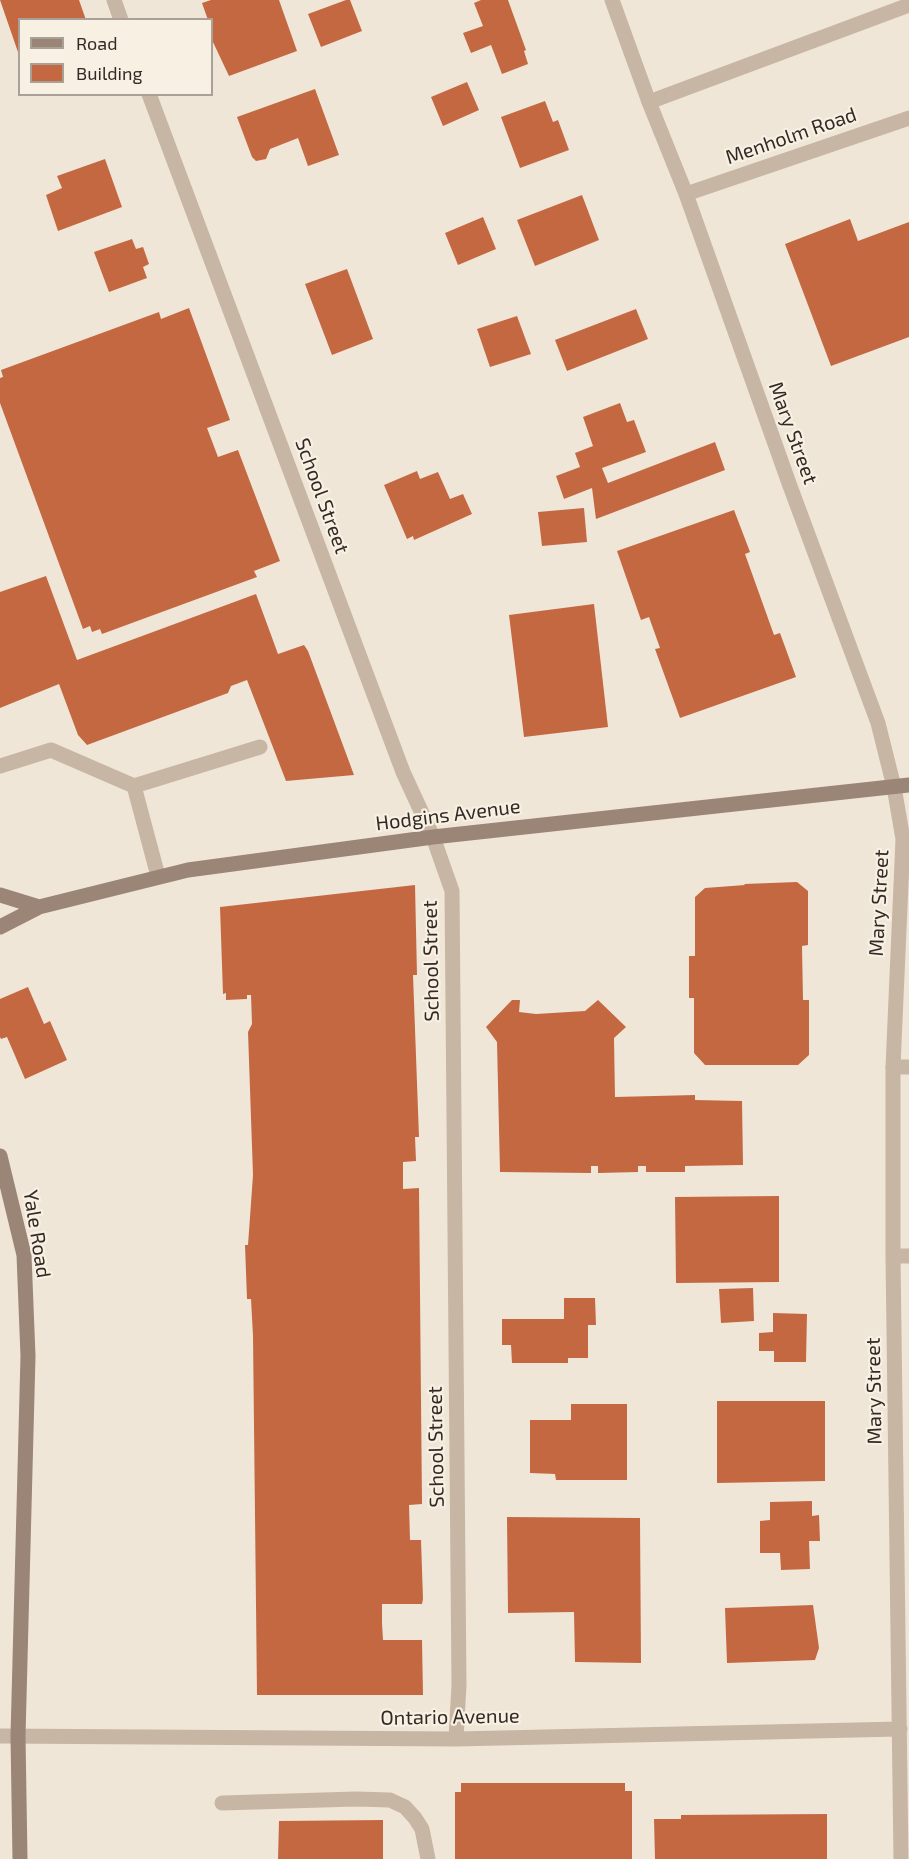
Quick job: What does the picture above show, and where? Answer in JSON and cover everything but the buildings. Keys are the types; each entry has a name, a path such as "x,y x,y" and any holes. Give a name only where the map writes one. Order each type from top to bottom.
{"street":[{"path":"114,0 120,18"},
{"name":"Mary Street","path":"612,0 686,194 790,486 902,786 903,839 893,1067 893,1256 901,1859"},
{"path":"649,102 909,5"},
{"name":"School Street","path":"150,96 403,772 433,837 452,891 459,1685 456,1739"},
{"name":"Menholm Road","path":"686,194 909,118"},
{"path":"0,766 51,750 134,786 260,747"},
{"path":"134,786 158,876"},
{"name":"Hodgins Avenue","path":"0,927 39,907 188,870 433,837 902,786"},
{"path":"0,895 39,907"},
{"path":"893,1067 909,1067"},
{"name":"Yale Road","path":"0,1156 24,1255 28,1356 18,1736 20,1859"},
{"path":"893,1256 909,1256"},
{"name":"Ontario Avenue","path":"0,1736 456,1739 900,1729"},
{"path":"222,1803 390,1800 405,1807 422,1829 428,1859"}]}
